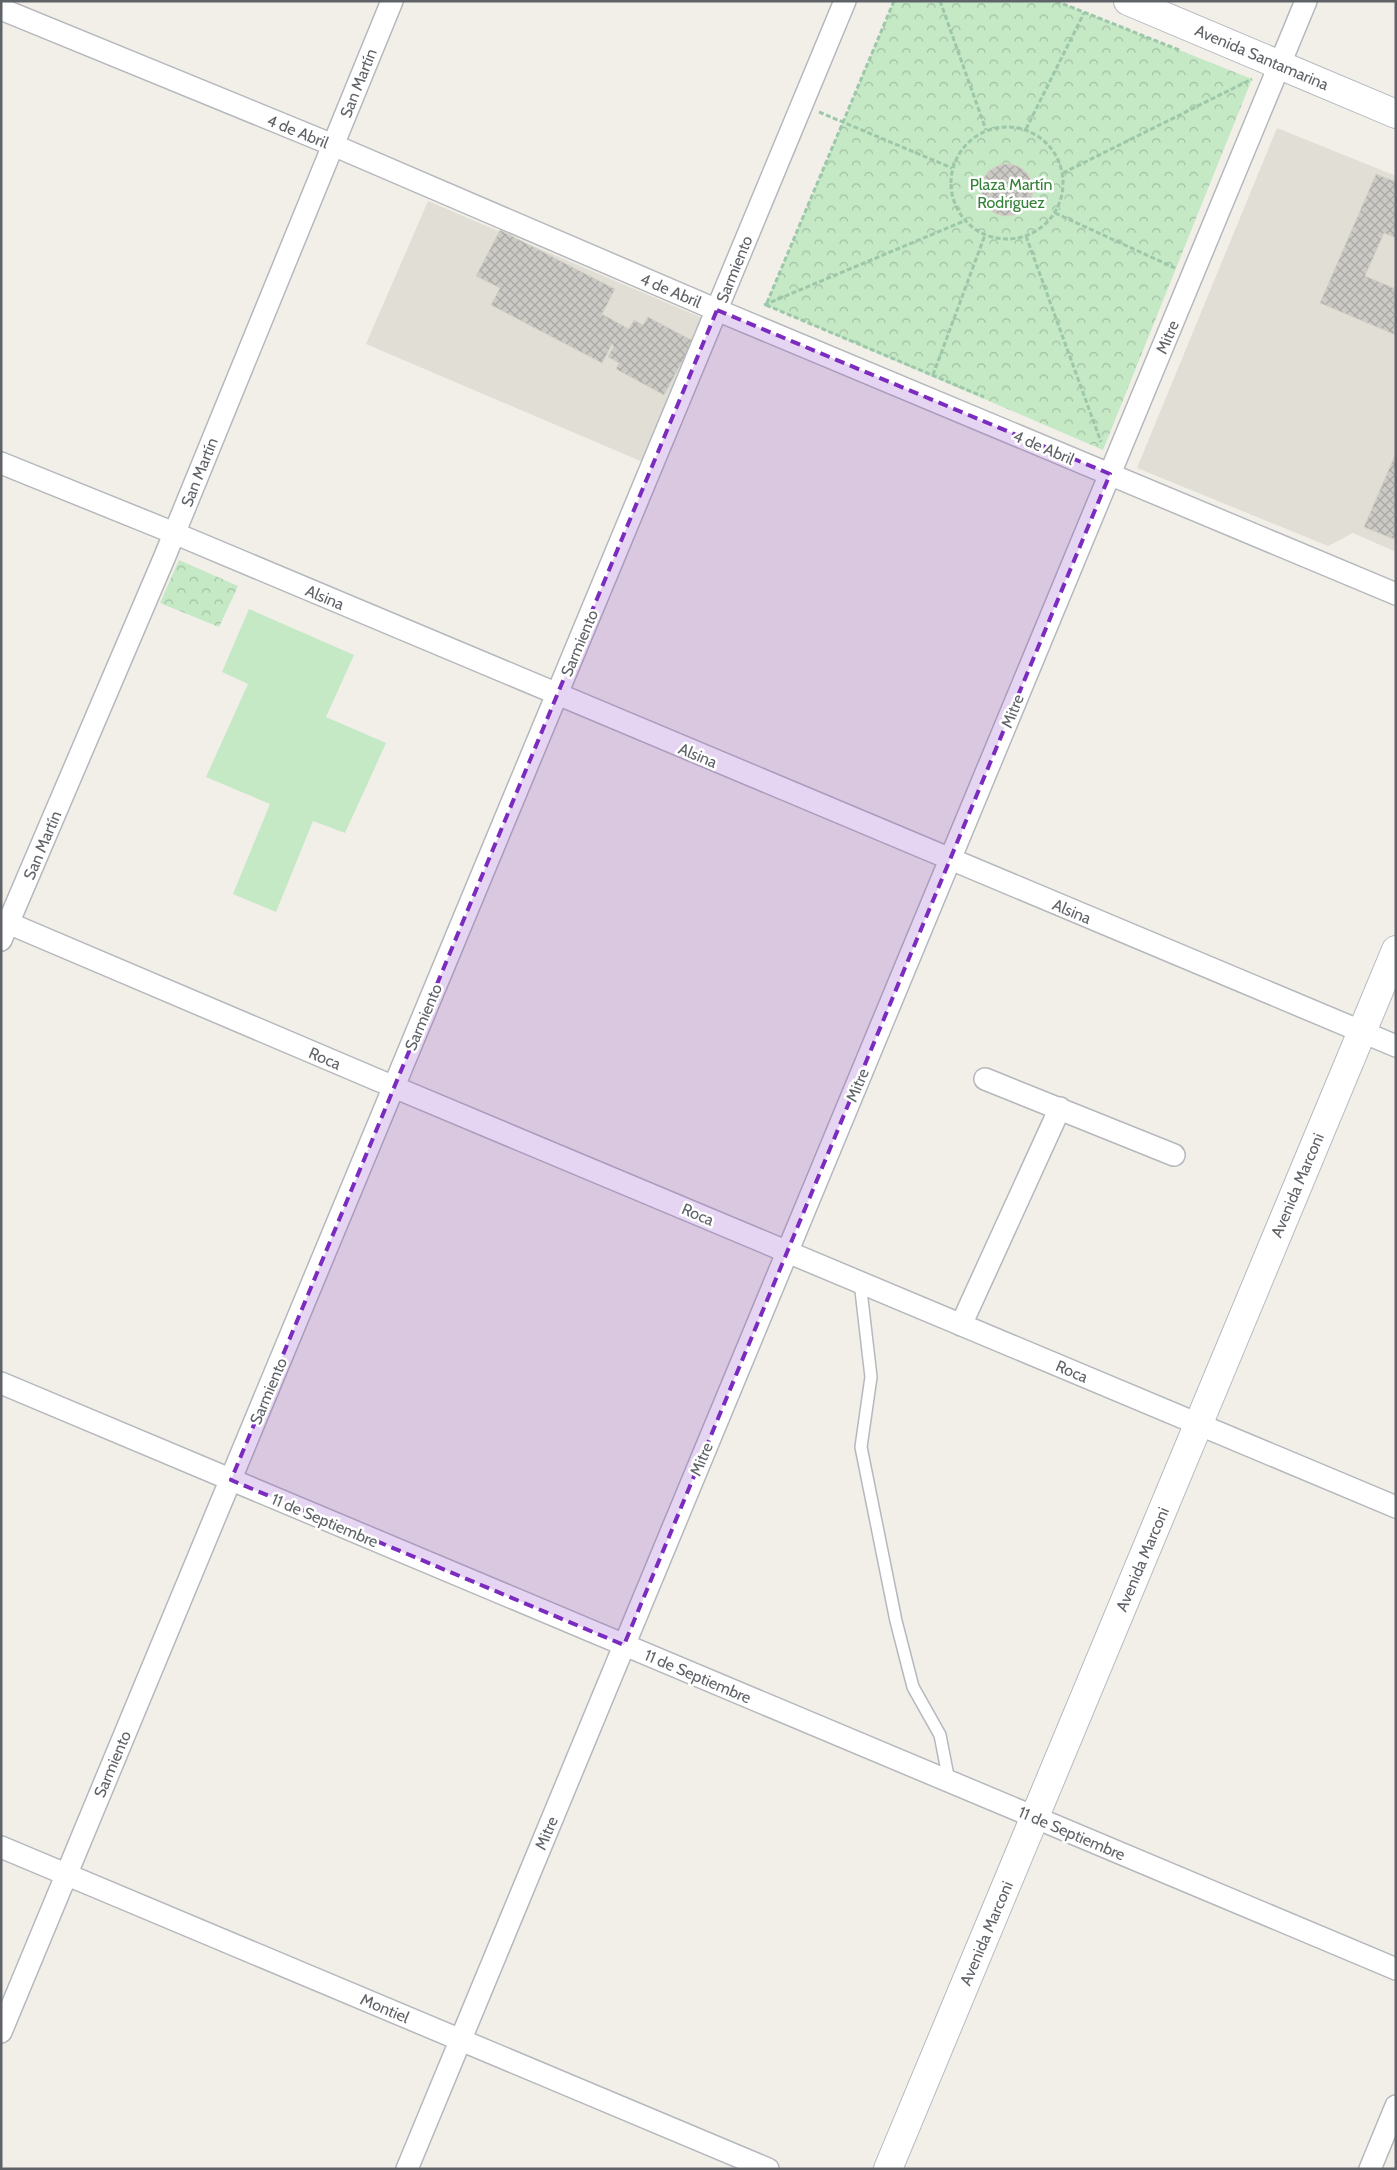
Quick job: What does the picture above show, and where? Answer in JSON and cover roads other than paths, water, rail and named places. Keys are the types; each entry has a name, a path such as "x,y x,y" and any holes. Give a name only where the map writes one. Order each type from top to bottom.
{"main road":[{"name":"Avenida Santamarina","path":"1128,1 1396,114"},
{"name":"Avenida Marconi","path":"888,2169 1396,950"}],"street":[{"name":"San Martín","path":"4,928 174,533 392,1"},
{"name":"Sarmiento","path":"1,2032 845,1"},
{"name":"Mitre","path":"407,2169 1306,1"},
{"name":"4 de Abril","path":"1,9 333,145 717,310 1396,594"},
{"name":"Alsina","path":"1,462 1396,1046"},
{"name":"Roca","path":"4,928 394,1087 1396,1507"},
{"path":"985,1079 1174,1155"},
{"path":"962,1325 1060,1108"},
{"name":"11 de Septiembre","path":"1,1383 1396,1969"},
{"name":"Montiel","path":"1,1847 768,2169"},
{"path":"1370,2169 1396,2106"}],"lane":[{"path":"860,1282 871,1378 862,1447 896,1621 913,1687 940,1735 949,1781"}],"park label":[{"name":"Plaza Martín Rodríguez","path":"1011,193"}]}
